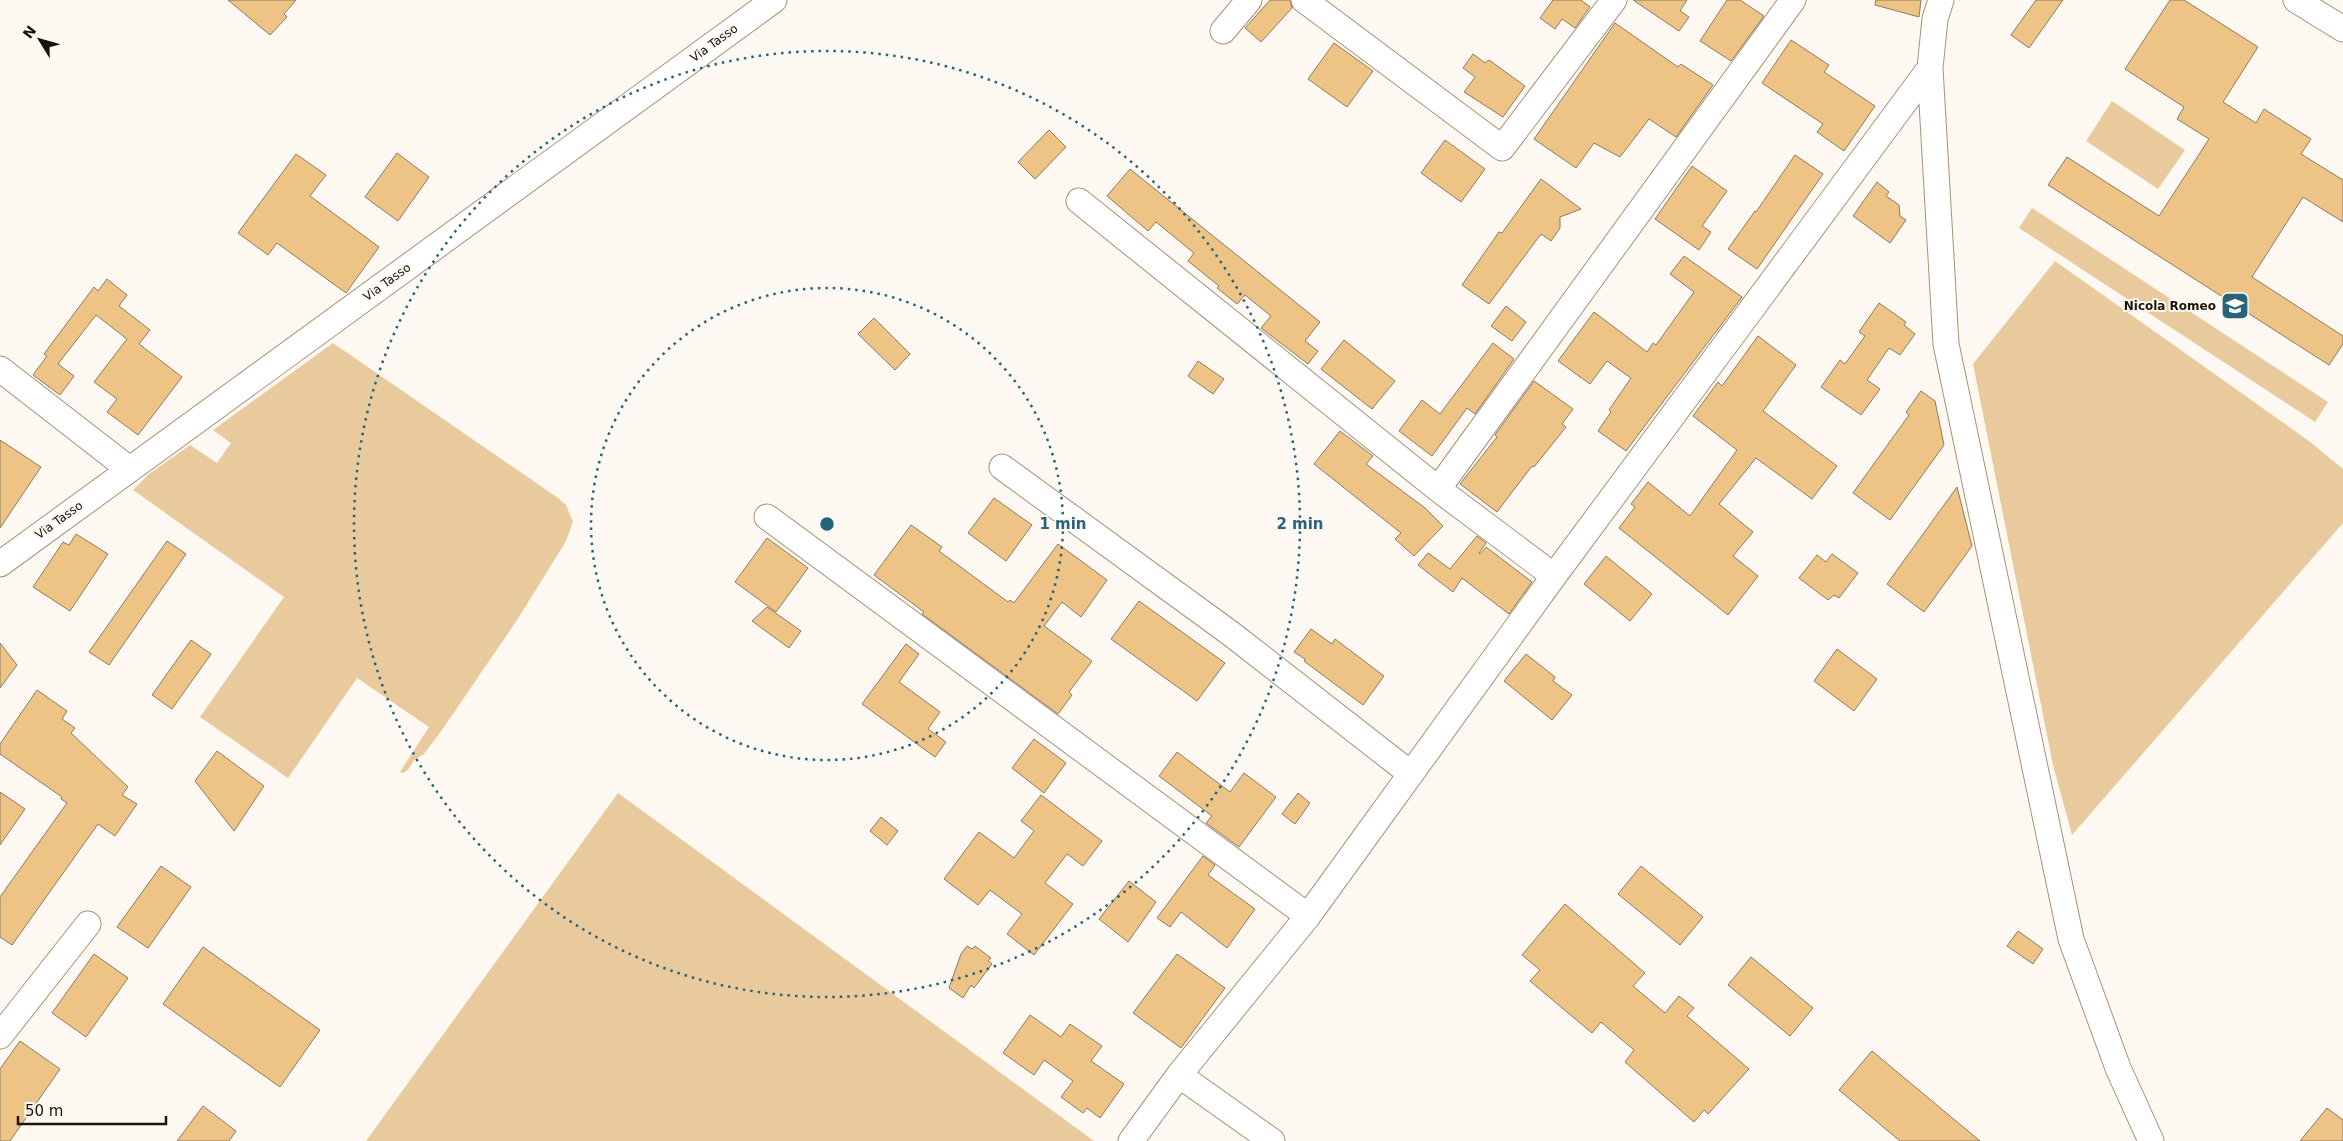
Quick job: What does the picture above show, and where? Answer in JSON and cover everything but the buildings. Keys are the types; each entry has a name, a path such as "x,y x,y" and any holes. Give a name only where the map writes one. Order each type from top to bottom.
{"street":[{"name":"Via Tasso","path":"0,564 774,0"},
{"path":"1223,31 1249,0"},
{"path":"1304,0 1502,148 1614,0"},
{"path":"1438,489 1793,0"},
{"path":"1941,0 1935,20 1930,68 1946,344 2071,939 2118,1068 2151,1141"},
{"path":"2296,0 2343,29"},
{"path":"1131,1141 1179,1075 1308,916 1554,576 1930,68"},
{"path":"1079,201 1438,489 1554,576"},
{"path":"0,369 129,469"},
{"path":"1002,467 1230,633 1411,774"},
{"path":"767,517 1308,916"},
{"path":"0,1036 88,924"},
{"path":"1179,1075 1272,1141"}],"shaded area":[{"path":"2112,101 2185,150 2158,189 2086,141"},
{"path":"2032,208 2328,402 2315,422 2019,228"},
{"path":"2055,261 2309,441 2343,469 2343,523 2072,835 2053,765 1973,364"},
{"path":"333,343 558,498 566,505 573,522 566,541 519,617 442,730 424,754 414,760 408,770 403,773 400,772 429,727 357,678 288,778 200,717 284,597 133,490 149,474 190,445 217,463 231,443 213,430"},
{"path":"618,793 1094,1141 366,1141"}],"place":[{"name":"Nicola Romeo","path":"2235,306"}]}
